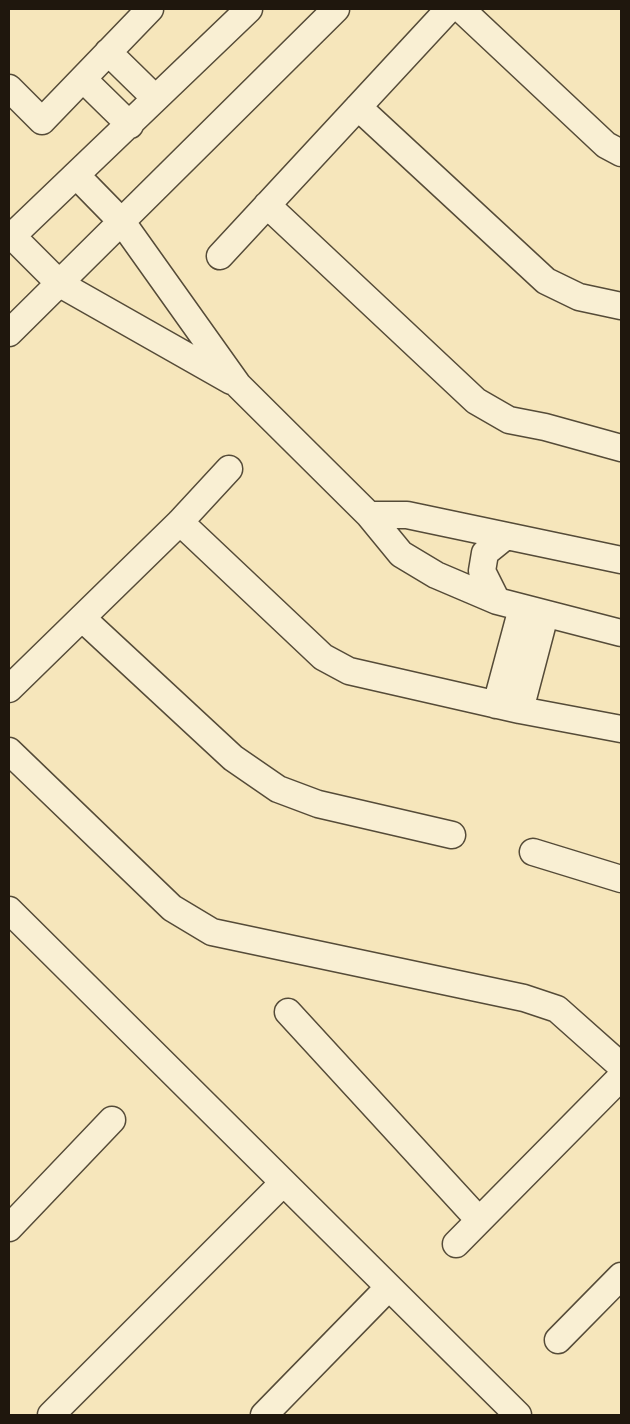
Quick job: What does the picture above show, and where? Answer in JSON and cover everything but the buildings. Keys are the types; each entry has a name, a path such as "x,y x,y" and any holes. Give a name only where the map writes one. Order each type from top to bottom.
{"street":[{"path":"9,88 42,121 150,9"},
{"path":"238,385 60,284 10,237 130,126 155,98 249,9"},
{"path":"9,333 336,9"},
{"path":"220,256 449,9"},
{"path":"461,9 606,145 621,154"},
{"path":"108,52 155,98"},
{"path":"83,79 130,126"},
{"path":"358,107 546,281 579,297 621,306"},
{"path":"76,175 122,222 238,385 369,515 401,554 436,576 496,601 621,633"},
{"path":"267,205 476,401 509,420 545,427 621,448"},
{"path":"9,689 180,522 229,469"},
{"path":"369,515 407,515 621,560"},
{"path":"180,522 323,657 349,671 508,707 621,729"},
{"path":"496,601 482,571 485,552 506,536"},
{"path":"508,707 534,612"},
{"path":"82,618 234,758 278,789 318,804 452,835"},
{"path":"9,751 172,908 212,932 524,998 557,1009 621,1066"},
{"path":"533,852 621,878"},
{"path":"9,910 518,1415"},
{"path":"288,1012 479,1220"},
{"path":"456,1244 621,1077"},
{"path":"9,1228 112,1120"},
{"path":"51,1415 283,1182"},
{"path":"558,1340 621,1276"},
{"path":"264,1415 389,1287"}]}
